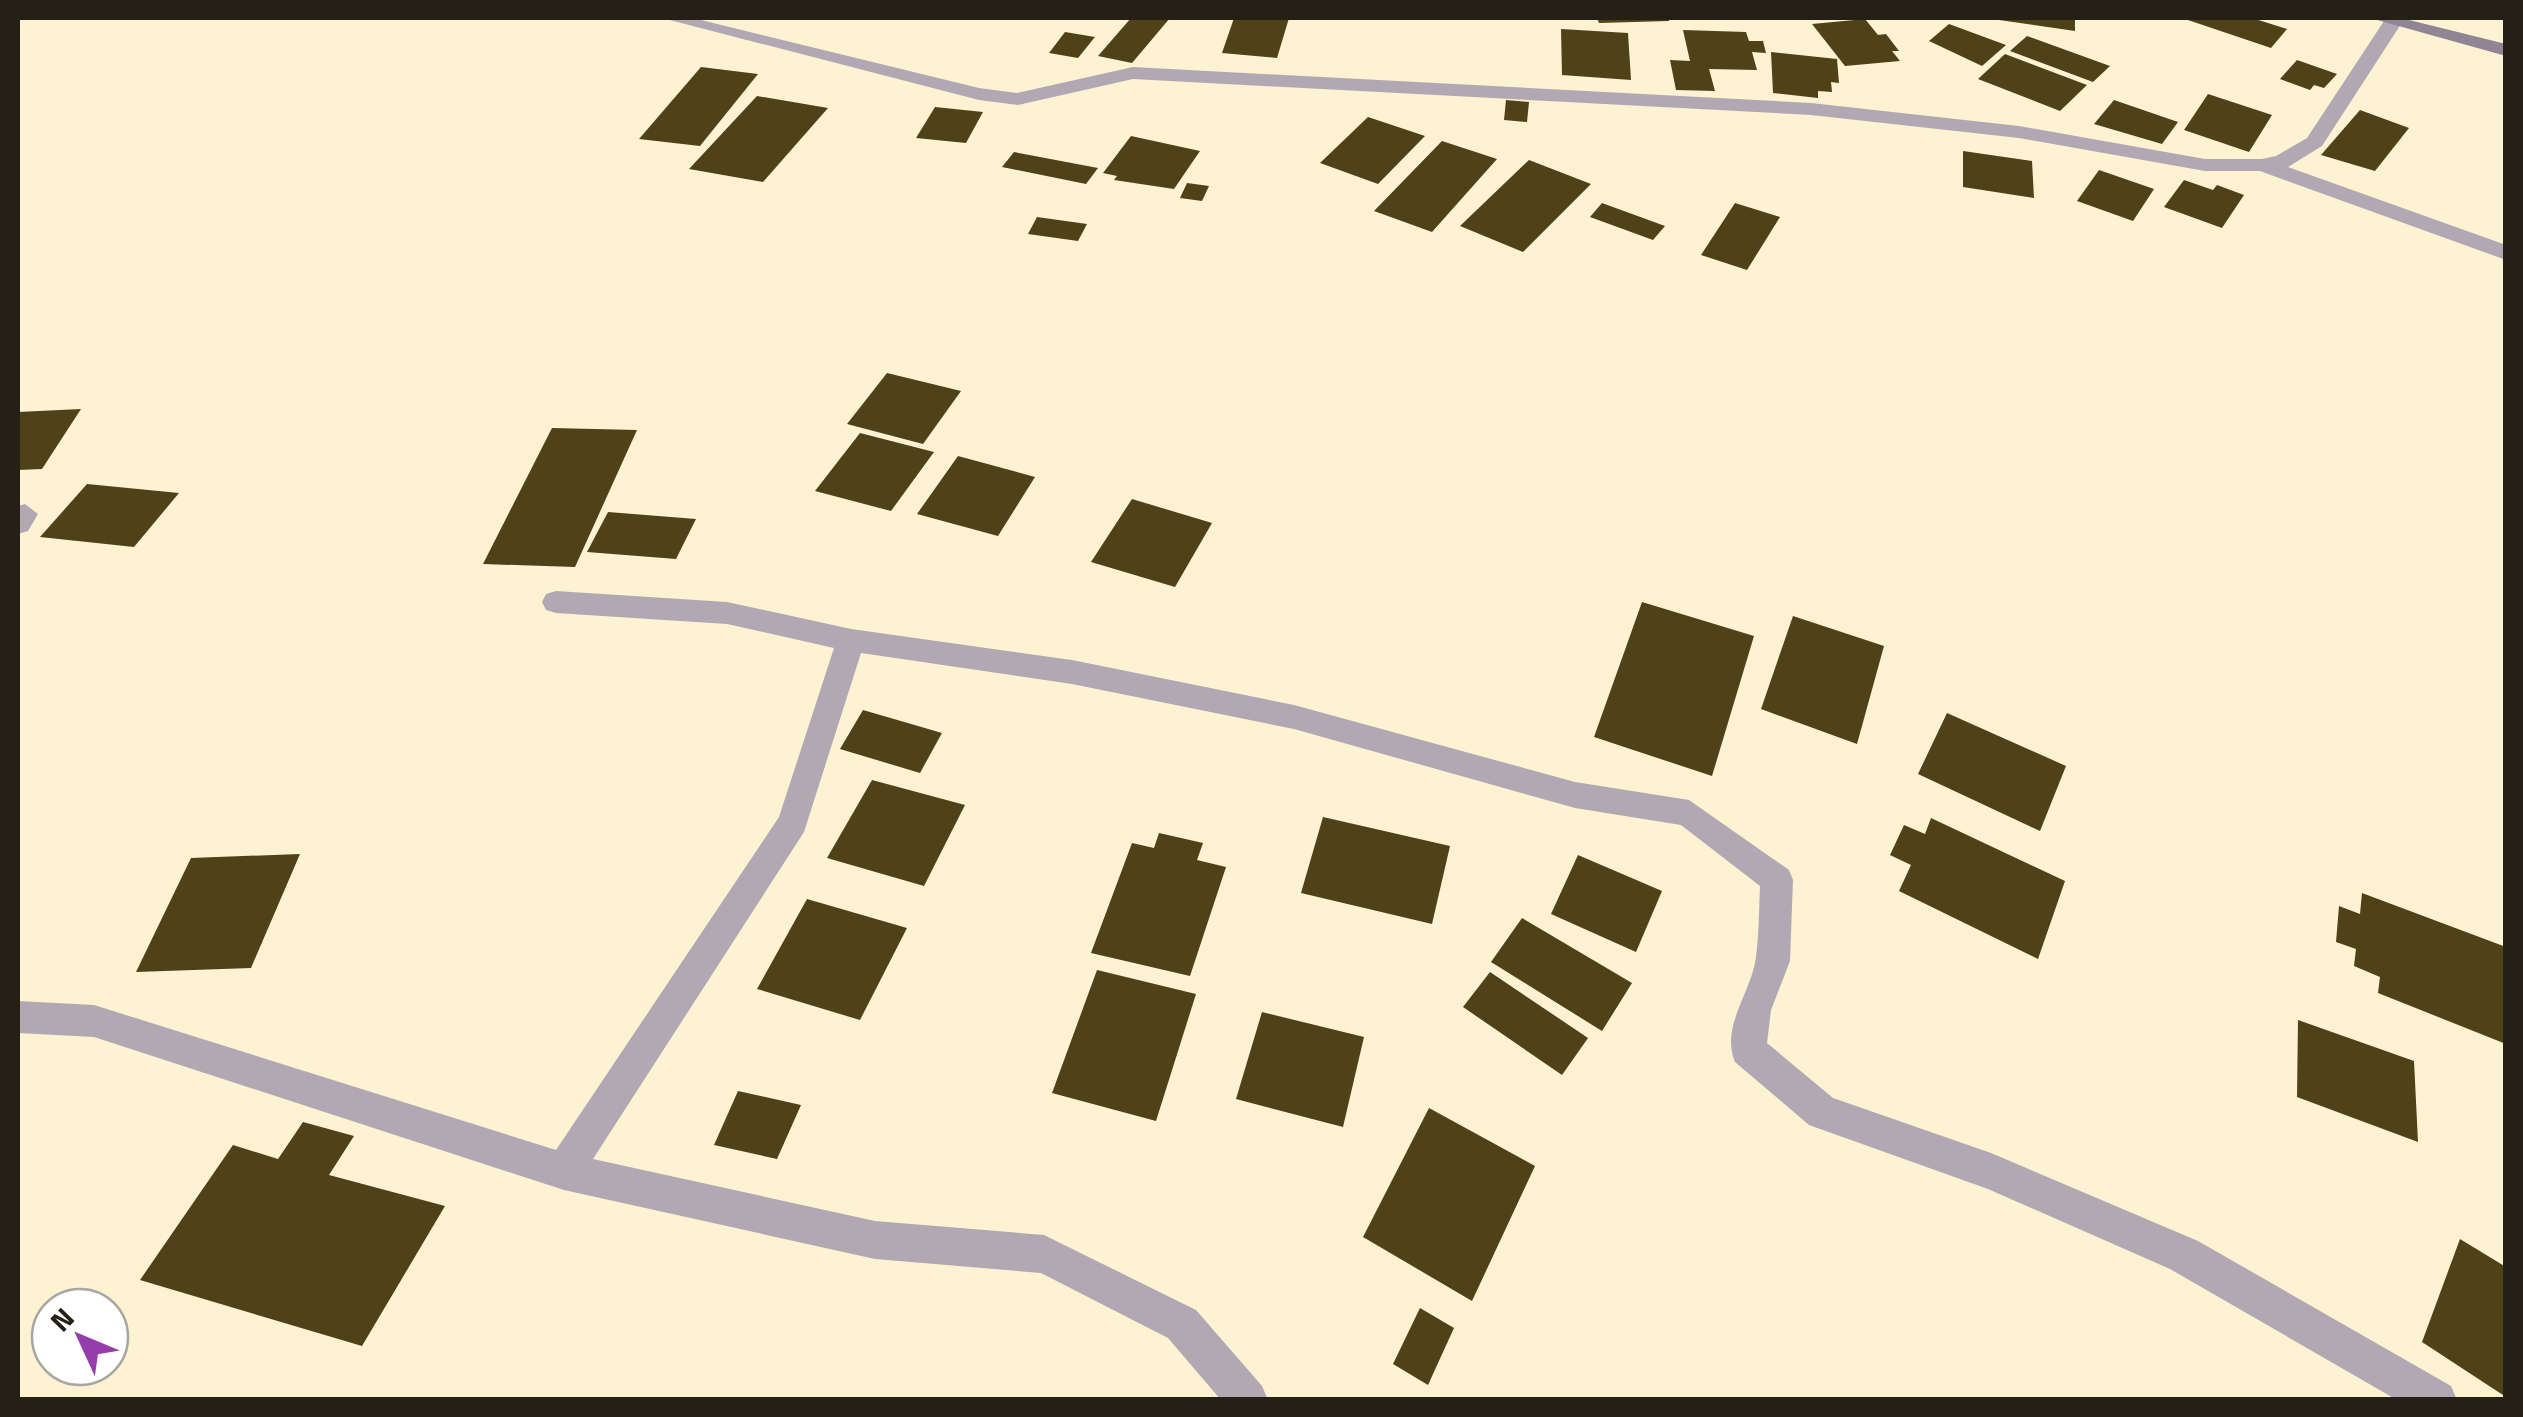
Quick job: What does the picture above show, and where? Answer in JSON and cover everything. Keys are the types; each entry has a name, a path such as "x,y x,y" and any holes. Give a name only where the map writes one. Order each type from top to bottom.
{"street":[{"path":"672,18 960,90 1018,99 1078,82 1133,73 1811,109 2019,132 2204,166 2282,162 2315,142 2386,19 2506,50"},
{"path":"2262,166 2506,254"},
{"path":"556,602 727,613 851,640 1072,672 1294,717 1442,762 1576,795 1688,813 1777,880 1773,962 1754,1010 1748,1050 1822,1112 1991,1172 2184,1255 2437,1400"},
{"path":"564,1171 794,822 851,640"},
{"path":"18,1017 94,1021 564,1171 875,1240 1044,1254 1182,1324 1248,1400"}],"building":[{"path":"1131,18 1170,18 1132,63 1098,56"},
{"path":"1234,18 1289,18 1277,58 1222,53"},
{"path":"1597,18 1669,18 1669,21 1599,23"},
{"path":"2075,18 2075,31 1999,20"},
{"path":"2182,18 2252,18 2287,29 2271,48"},
{"path":"1865,19 1878,35 1886,34 1899,51 1892,51 1900,61 1845,66 1812,24"},
{"path":"1949,24 2006,45 1982,66 1929,41"},
{"path":"1561,29 1628,33 1631,80 1562,75"},
{"path":"1683,30 1746,32 1749,41 1763,41 1766,53 1752,52 1757,70 1709,69 1715,91 1676,90 1670,60 1690,61"},
{"path":"1065,32 1095,37 1078,58 1049,53"},
{"path":"2027,36 2110,66 2093,82 2010,51"},
{"path":"1771,52 1837,59 1839,83 1831,82 1832,92 1818,91 1818,98 1773,93"},
{"path":"2005,54 2087,85 2060,111 1978,79"},
{"path":"2297,60 2337,74 2324,88 2314,85 2310,90 2280,79"},
{"path":"701,67 758,74 700,146 639,139"},
{"path":"2208,94 2272,115 2249,152 2184,130"},
{"path":"757,96 828,108 763,182 689,169"},
{"path":"1506,100 1529,102 1527,122 1504,120"},
{"path":"2114,100 2178,122 2162,144 2094,124"},
{"path":"935,107 983,112 966,143 916,138"},
{"path":"2360,110 2409,128 2375,171 2321,155"},
{"path":"1368,117 1425,136 1378,184 1320,163"},
{"path":"1131,136 1200,151 1174,189 1114,180 1117,176 1103,173"},
{"path":"1442,141 1497,159 1432,232 1374,211"},
{"path":"1963,151 2032,161 2034,198 1963,187"},
{"path":"1014,152 1098,168 1086,184 1002,167"},
{"path":"1529,160 1591,184 1523,252 1460,226"},
{"path":"2099,170 2154,189 2133,221 2077,201"},
{"path":"2184,180 2213,190 2217,185 2244,195 2222,228 2164,207"},
{"path":"1187,183 1209,186 1202,201 1180,198"},
{"path":"1602,203 1665,226 1653,240 1590,217"},
{"path":"1735,203 1780,217 1747,270 1701,255"},
{"path":"1037,217 1087,224 1078,241 1028,234"},
{"path":"887,373 961,391 923,444 847,424"},
{"path":"81,409 42,469 18,470 18,412"},
{"path":"552,428 637,430 575,567 483,564"},
{"path":"860,433 934,452 891,511 815,491"},
{"path":"958,456 1035,477 998,536 917,514"},
{"path":"87,484 179,493 134,547 40,537"},
{"path":"1132,499 1212,523 1175,587 1091,562"},
{"path":"608,512 696,519 676,559 587,552"},
{"path":"1642,602 1754,636 1712,776 1594,737"},
{"path":"1793,616 1884,646 1857,744 1761,709"},
{"path":"863,710 942,733 920,773 840,749"},
{"path":"1947,713 2066,766 2040,831 1918,774"},
{"path":"872,780 965,805 924,886 827,858"},
{"path":"1323,817 1450,846 1432,924 1301,893"},
{"path":"1931,818 2065,881 2038,959 1899,891 1911,865 1890,855 1904,825 1925,834"},
{"path":"1159,833 1203,843 1197,860 1226,867 1190,976 1091,953 1132,843 1154,848"},
{"path":"300,854 251,968 136,972 191,858"},
{"path":"1578,855 1662,891 1636,952 1551,914"},
{"path":"2362,893 2506,947 2506,1044 2378,993 2380,977 2354,966 2356,949 2336,942 2339,906 2360,914"},
{"path":"807,899 907,928 860,1020 757,989"},
{"path":"1522,918 1632,983 1602,1031 1491,962"},
{"path":"1097,970 1196,994 1156,1121 1052,1093"},
{"path":"1490,972 1588,1038 1562,1075 1463,1007"},
{"path":"1262,1012 1364,1037 1343,1127 1236,1099"},
{"path":"2298,1020 2414,1061 2418,1142 2297,1097"},
{"path":"738,1091 801,1105 777,1159 714,1145"},
{"path":"1429,1108 1535,1166 1472,1301 1363,1237"},
{"path":"303,1122 354,1136 329,1175 445,1206 362,1346 140,1280 233,1145 278,1159"},
{"path":"2460,1239 2506,1267 2506,1397 2422,1342"},
{"path":"1420,1308 1454,1328 1428,1385 1393,1364"}]}
